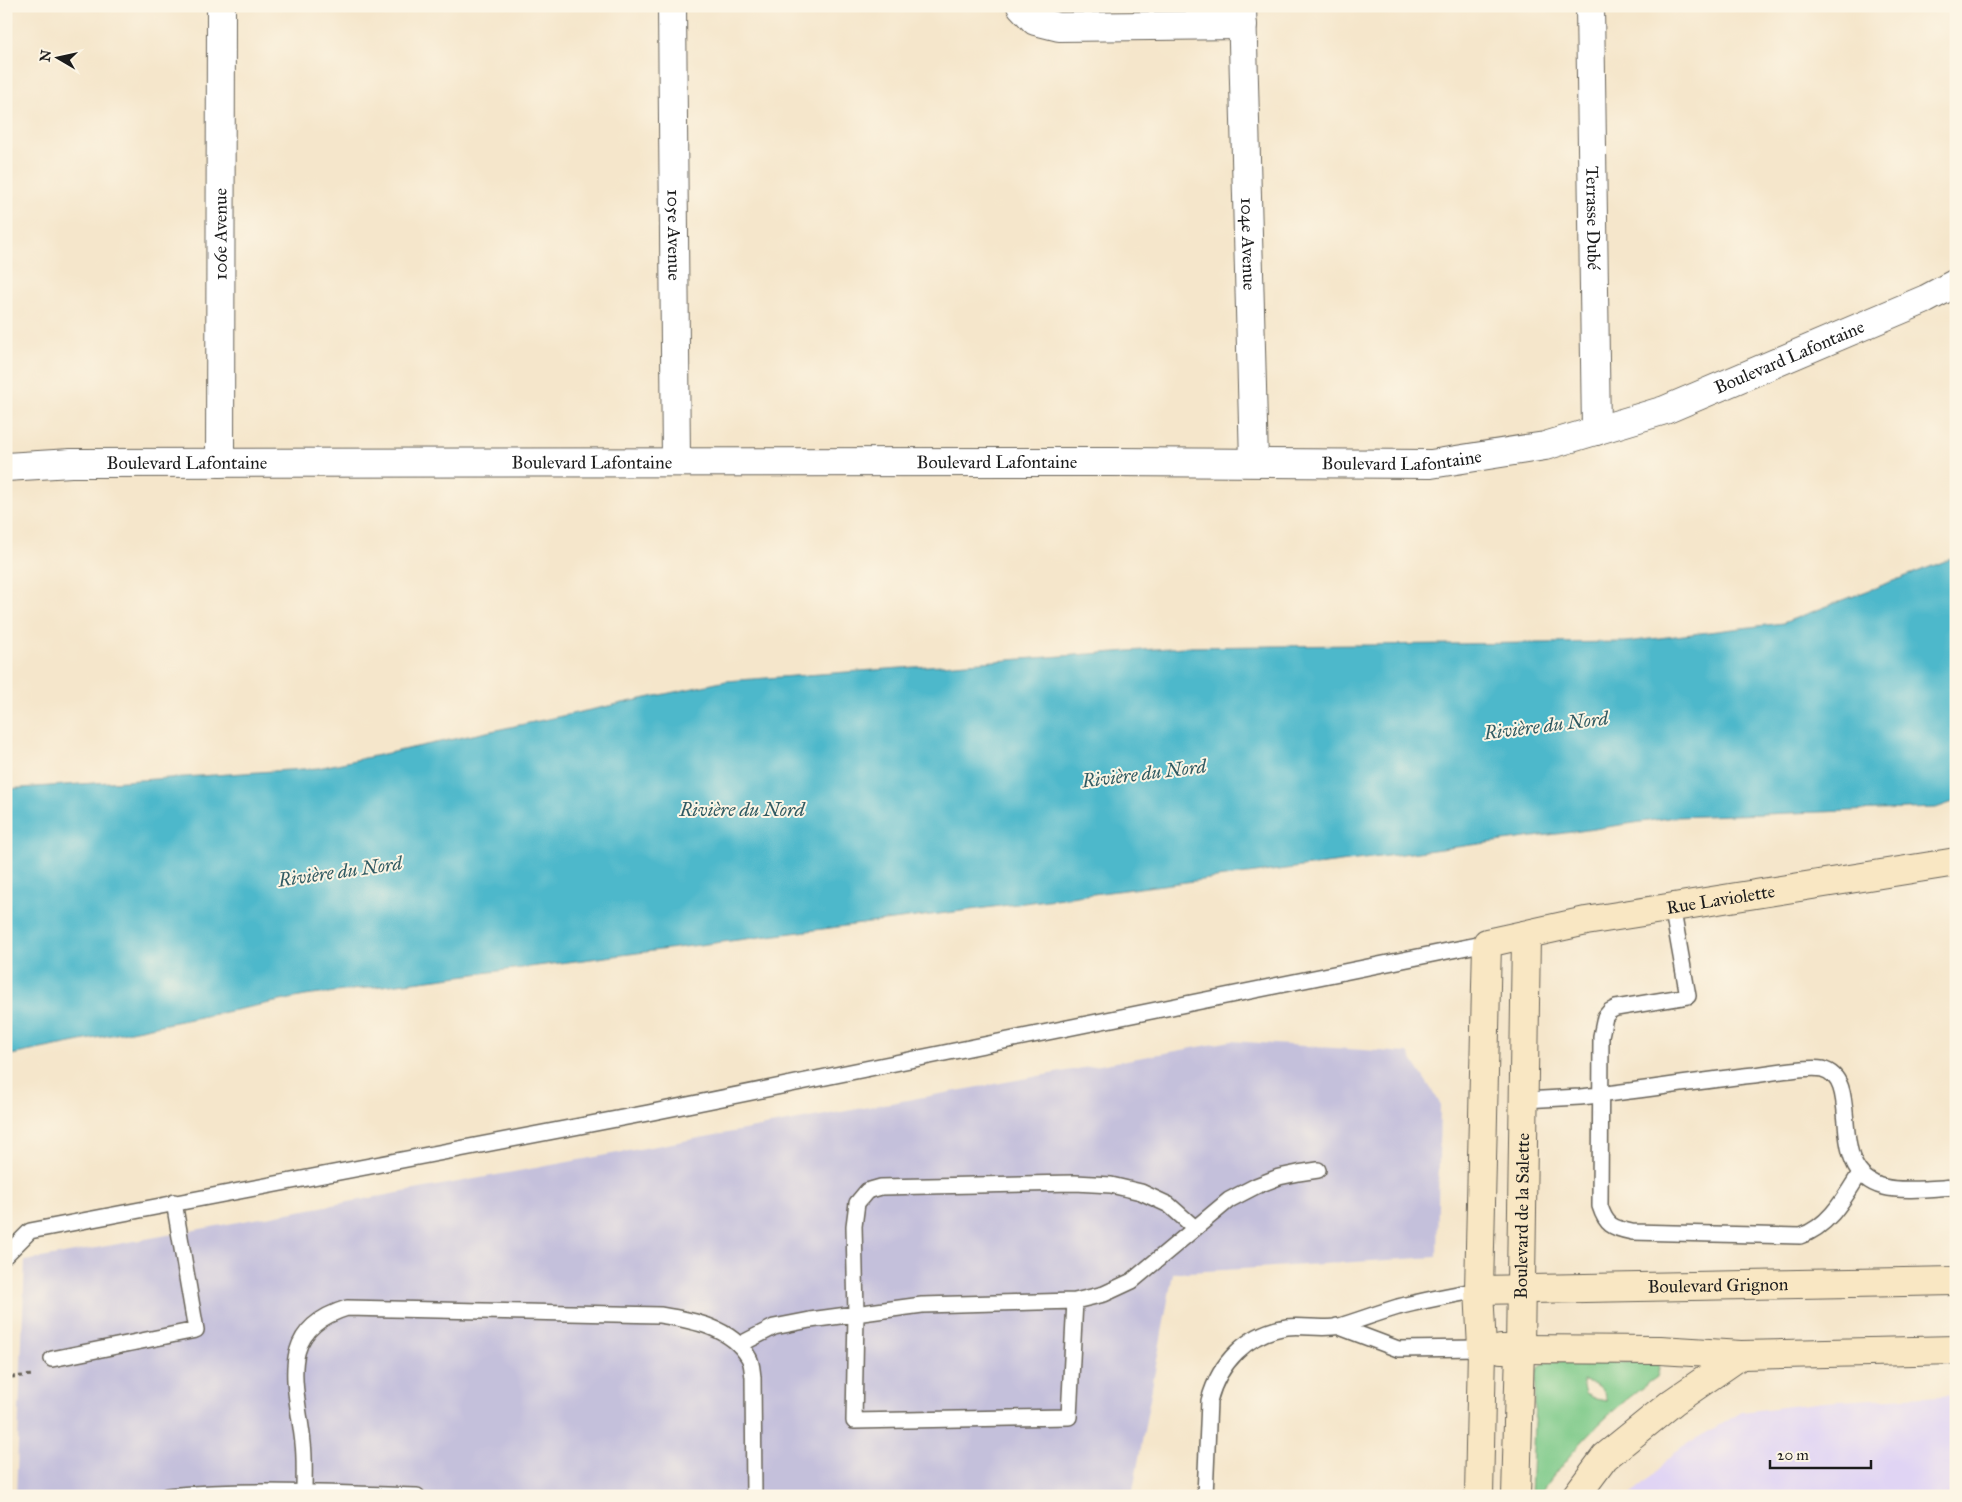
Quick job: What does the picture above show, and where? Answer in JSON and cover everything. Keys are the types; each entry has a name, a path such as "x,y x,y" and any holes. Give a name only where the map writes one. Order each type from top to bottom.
{"street":[{"name":"106e Avenue","path":"220,463 221,6"},
{"name":"105e Avenue","path":"672,6 676,462"},
{"name":"104e Avenue","path":"1021,6 1035,21 1059,27 1242,16 1254,462"},
{"name":"Terrasse Dubé","path":"1590,6 1596,430"},
{"name":"Boulevard Lafontaine","path":"6,467 71,463 1254,462 1431,464 1545,446 1665,410 1926,299 1956,283"},
{"name":"Rue Laviolette","path":"1486,943 1526,936 1586,921 1672,906 1956,862"},
{"name":"Boulevard de la Salette","path":"1516,1496 1526,936"},
{"path":"1479,1496 1482,1348 1479,1290 1486,943"},
{"name":"Boulevard Grignon","path":"1479,1290 1956,1281"},
{"path":"1482,1348 1660,1350 1741,1354 1956,1350"},
{"path":"1576,1496 1605,1457 1672,1402 1741,1354"}],"lane":[{"path":"1672,906 1688,996 1610,1011 1605,1017 1601,1036 1600,1094 1600,1206 1604,1218 1618,1230 1632,1232 1800,1236 1818,1228 1828,1218 1842,1202 1860,1173"},
{"path":"6,1255 30,1231 648,1113 1486,943"},
{"path":"1524,1100 1600,1094 1743,1076 1822,1069 1836,1078 1841,1088 1849,1147 1855,1166 1860,1173 1868,1180 1885,1188 1956,1187"},
{"path":"739,1345 774,1327 810,1320 922,1305 1075,1300 1104,1294 1132,1281 1229,1200 1256,1186 1298,1173 1318,1170"},
{"path":"1075,1300 1069,1418 854,1421 856,1314 854,1226 857,1203 867,1191 881,1187 1075,1183 1111,1185 1141,1192 1155,1198 1169,1206 1195,1228"},
{"path":"52,1359 196,1330 174,1202"},
{"path":"1205,1496 1209,1401 1212,1388 1224,1366 1241,1347 1262,1334 1287,1327 1337,1326 1399,1307 1479,1290"},
{"path":"304,1493 303,1443 295,1386 295,1363 298,1346 315,1322 346,1308 660,1315 704,1324 722,1333 739,1345 750,1360 753,1377 754,1496"},
{"path":"1337,1326 1398,1349 1482,1348"},
{"path":"167,1496 304,1493 417,1496"}],"path":[{"path":"11,1377 36,1375"}],"shaded area":[{"path":"1231,1041 1408,1053 1440,1103 1437,1257 1173,1273 1132,1496 16,1496 25,1261"},
{"path":"1956,1394 1956,1496 1631,1496 1678,1449 1742,1412 1824,1402"}],"green space":[{"path":"1549,1361 1657,1363 1659,1368 1657,1377 1623,1403 1592,1431 1539,1496 1531,1496 1536,1376 1539,1368","holes":["1583,1381 1599,1387 1607,1401 1585,1394"]}],"water":[{"name":"Rivière du Nord","path":"1956,557 1956,801 1936,808 1675,817 1580,831 305,996 6,1056 6,789 318,768 726,681 1183,647 1626,642 1783,623"}]}
